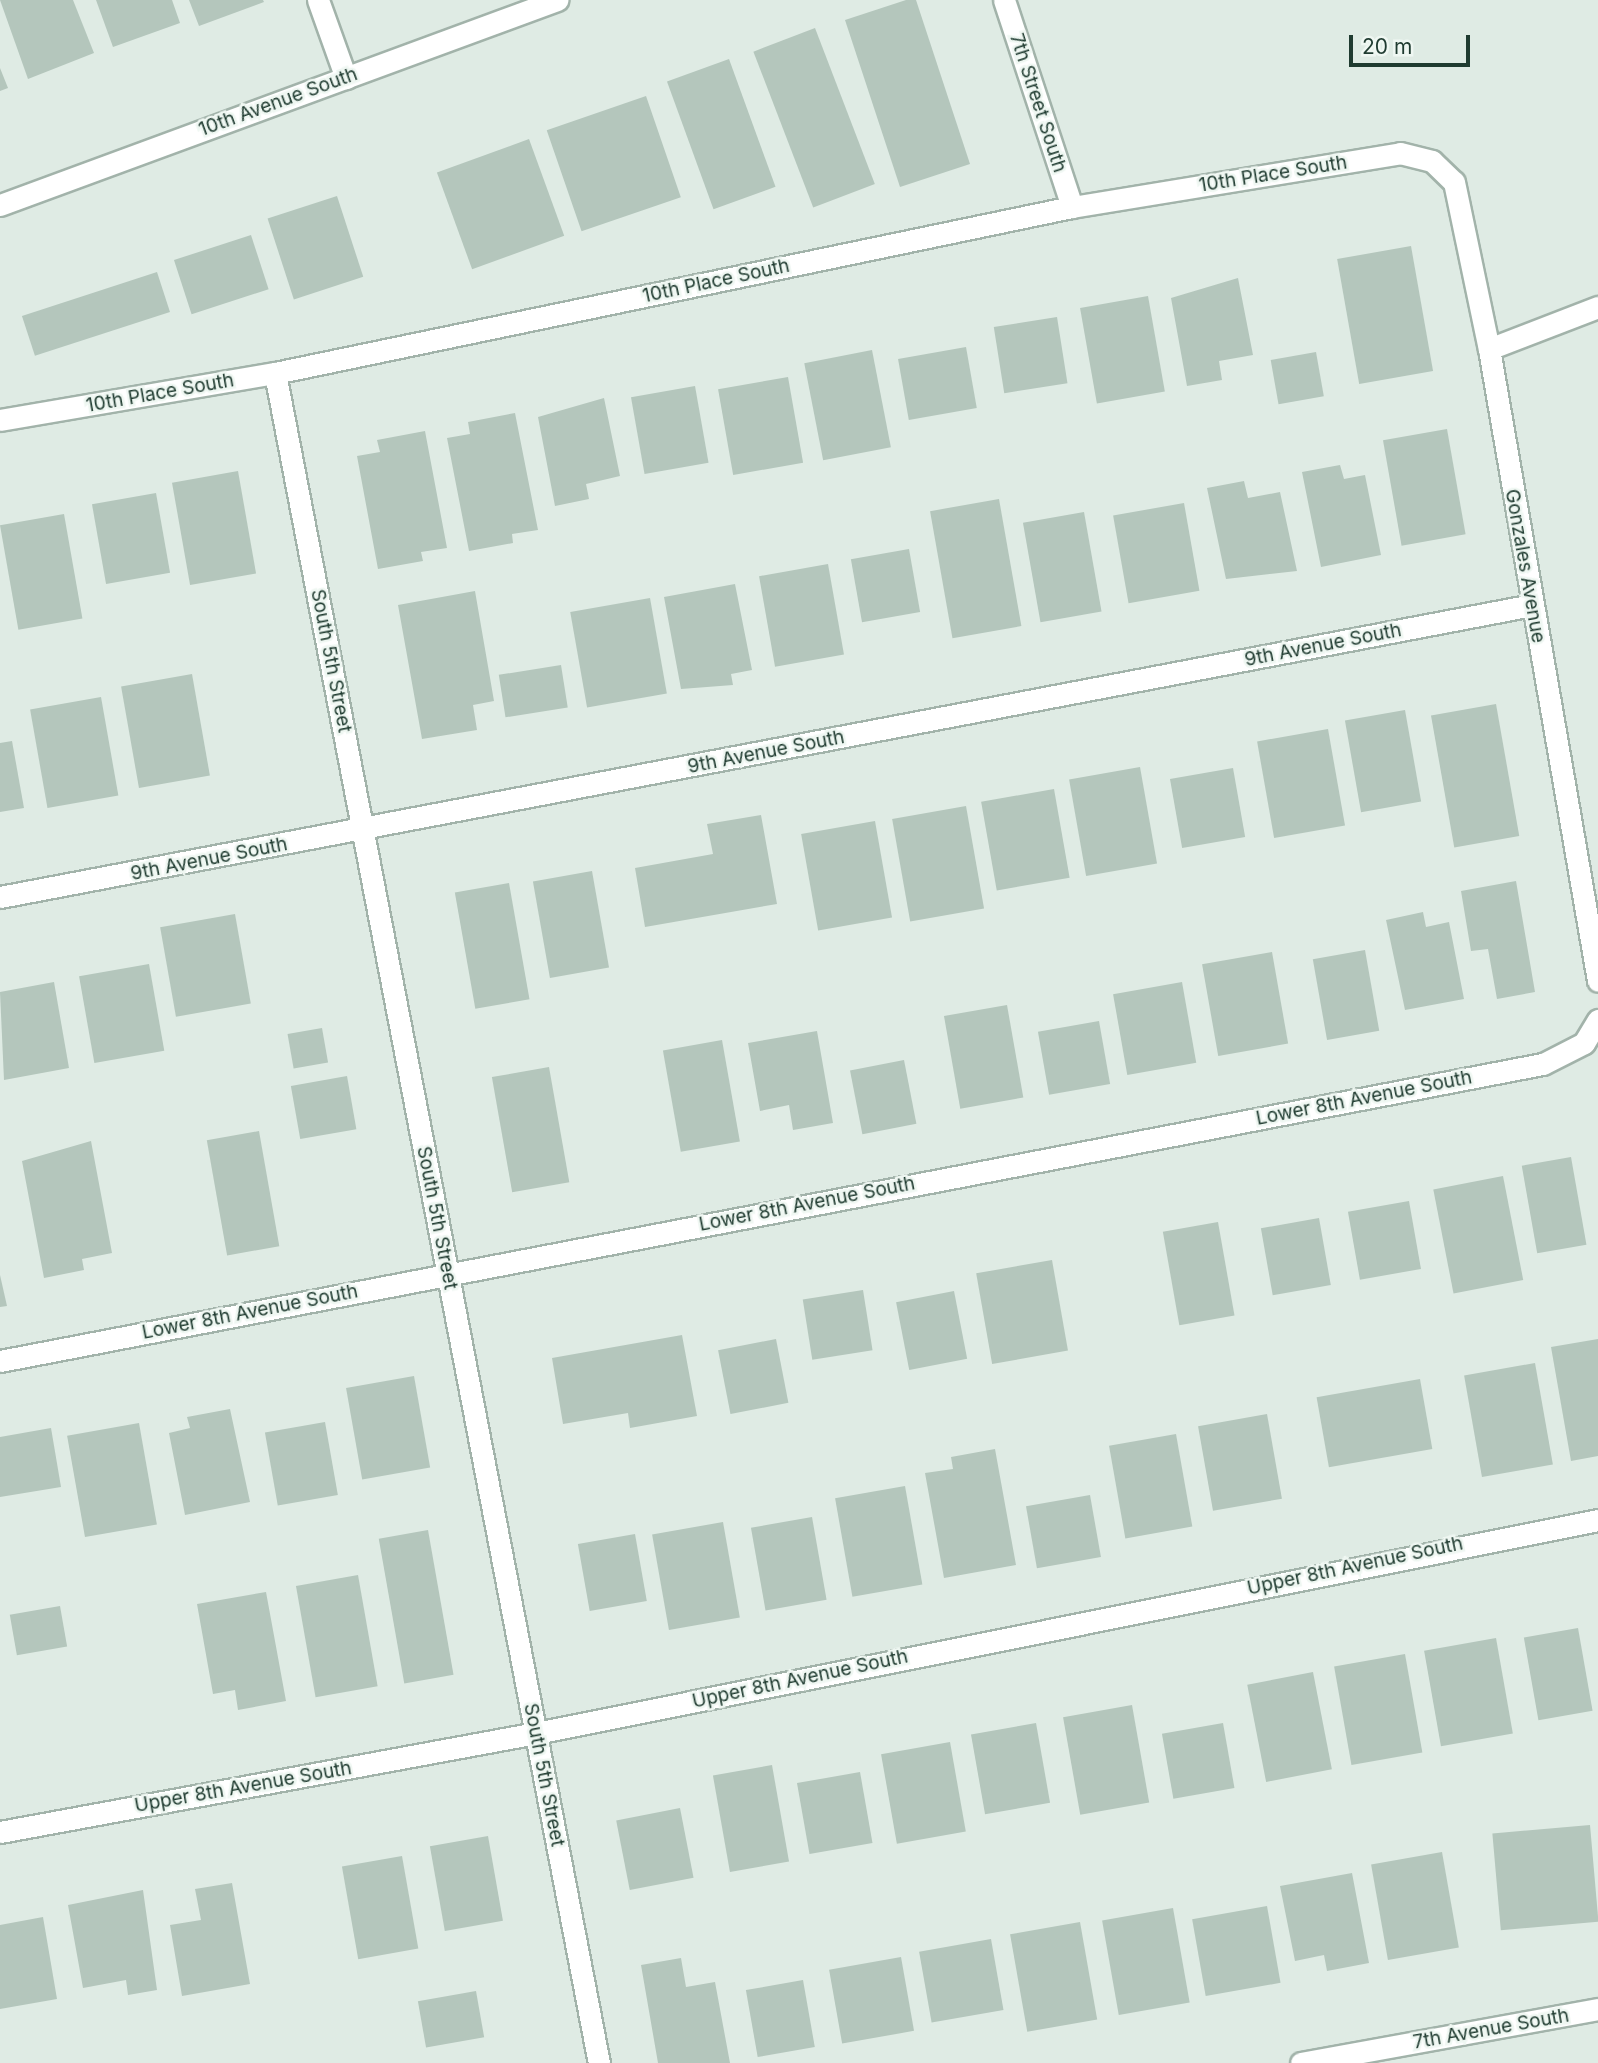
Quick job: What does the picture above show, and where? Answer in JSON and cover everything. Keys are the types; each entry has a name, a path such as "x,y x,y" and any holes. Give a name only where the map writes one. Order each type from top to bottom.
{"street":[{"path":"318,0 346,78"},
{"name":"10th Avenue South","path":"0,205 557,0"},
{"name":"7th Street South","path":"1004,0 1072,207"},
{"name":"10th Place South","path":"0,420 275,373 1072,207 1400,153 1432,161"},
{"name":"Gonzales Avenue","path":"1432,161 1454,182 1489,349 1598,981"},
{"path":"1489,349 1598,307"},
{"name":"South 5th Street","path":"275,373 599,2063"},
{"name":"9th Avenue South","path":"0,897 364,830 1532,605"},
{"name":"Lower 8th Avenue South","path":"0,1361 1543,1064 1584,1043 1598,1020"},
{"name":"Upper 8th Avenue South","path":"0,1832 536,1733 1598,1520"},
{"name":"7th Avenue South","path":"1301,2063 1598,2009"}],"building":[{"path":"0,0 73,0 94,53 28,79"},
{"path":"96,0 172,0 180,23 113,47"},
{"path":"189,0 263,0 264,2 199,26"},
{"path":"906,0 916,0 970,164 900,187 845,20"},
{"path":"815,28 875,184 813,208 753,52"},
{"path":"729,59 776,187 713,209 667,82"},
{"path":"0,68 8,88 0,91"},
{"path":"646,96 681,197 582,231 547,130"},
{"path":"529,139 564,236 472,269 437,173"},
{"path":"337,196 363,277 294,299 268,219"},
{"path":"251,235 269,289 192,314 174,260"},
{"path":"1411,246 1433,371 1359,384 1337,259"},
{"path":"157,272 170,312 35,356 22,316"},
{"path":"1238,278 1253,355 1219,361 1222,380 1187,386 1171,298"},
{"path":"1148,296 1165,392 1097,404 1080,308"},
{"path":"1057,317 1067,383 1004,393 994,327"},
{"path":"966,347 977,408 909,420 898,359"},
{"path":"872,350 891,447 823,460 804,363"},
{"path":"1316,352 1324,396 1279,404 1271,360"},
{"path":"788,377 803,463 733,475 718,389"},
{"path":"695,386 709,463 645,474 631,397"},
{"path":"604,398 620,476 586,484 589,499 555,506 538,417"},
{"path":"515,413 538,530 512,534 513,543 469,551 447,438 470,434 468,422"},
{"path":"1447,429 1466,534 1402,546 1383,440"},
{"path":"425,431 447,548 421,552 423,561 378,569 357,456 380,452 377,440"},
{"path":"1340,465 1344,479 1365,475 1381,555 1321,567 1302,472"},
{"path":"238,471 256,573 190,585 172,483"},
{"path":"1244,481 1248,498 1280,492 1297,571 1226,579 1207,488"},
{"path":"156,493 170,573 106,584 92,504"},
{"path":"999,499 1021,626 952,638 930,511"},
{"path":"1184,503 1199,591 1129,603 1113,516"},
{"path":"1084,512 1102,611 1040,622 1023,523"},
{"path":"64,514 82,618 18,630 0,525"},
{"path":"909,549 920,612 862,622 851,559"},
{"path":"828,564 844,655 775,667 759,576"},
{"path":"735,584 752,670 731,674 733,685 681,689 664,597"},
{"path":"475,591 494,701 473,705 477,730 422,739 398,605"},
{"path":"650,598 667,694 587,708 570,612"},
{"path":"561,665 568,707 506,717 499,675"},
{"path":"192,674 210,775 139,788 121,687"},
{"path":"101,697 118,795 47,808 30,710"},
{"path":"1496,704 1519,836 1454,847 1431,715"},
{"path":"1405,710 1421,802 1361,812 1345,721"},
{"path":"1328,729 1345,826 1274,838 1257,742"},
{"path":"12,741 24,808 0,812 0,743"},
{"path":"1140,767 1157,864 1086,876 1069,780"},
{"path":"1233,768 1245,837 1182,848 1170,779"},
{"path":"1054,789 1070,878 997,890 981,802"},
{"path":"966,806 984,908 910,921 892,819"},
{"path":"761,815 777,904 645,927 635,868 713,854 707,824"},
{"path":"875,821 892,918 818,931 801,834"},
{"path":"592,871 609,968 550,978 533,881"},
{"path":"1516,881 1535,992 1497,999 1488,949 1471,951 1461,891"},
{"path":"509,883 529,999 475,1009 455,893"},
{"path":"1423,912 1426,927 1449,922 1464,999 1405,1010 1386,920"},
{"path":"235,914 251,1004 176,1017 160,927"},
{"path":"1365,950 1379,1031 1327,1040 1313,959"},
{"path":"1272,952 1288,1044 1218,1056 1202,964"},
{"path":"149,964 164,1051 94,1063 79,976"},
{"path":"54,982 69,1068 4,1080 0,992"},
{"path":"1182,982 1196,1063 1127,1075 1113,994"},
{"path":"1007,1005 1023,1098 960,1109 944,1016"},
{"path":"1099,1021 1110,1084 1049,1095 1038,1032"},
{"path":"322,1028 328,1062 294,1069 288,1034"},
{"path":"817,1031 833,1123 793,1130 789,1105 760,1111 748,1043"},
{"path":"722,1040 740,1141 681,1152 663,1050"},
{"path":"904,1060 916,1124 862,1134 850,1070"},
{"path":"549,1067 569,1182 512,1192 492,1077"},
{"path":"347,1076 356,1129 300,1139 291,1086"},
{"path":"259,1131 279,1246 227,1255 207,1140"},
{"path":"91,1141 112,1253 82,1259 84,1270 44,1278 22,1161"},
{"path":"1571,1157 1586,1245 1537,1253 1522,1166"},
{"path":"1503,1176 1523,1280 1454,1294 1433,1190"},
{"path":"1409,1201 1421,1269 1360,1280 1348,1212"},
{"path":"1319,1218 1331,1285 1273,1295 1261,1228"},
{"path":"1218,1222 1234,1316 1179,1325 1163,1232"},
{"path":"1052,1260 1068,1351 992,1364 976,1273"},
{"path":"0,1275 7,1306 0,1307"},
{"path":"863,1290 873,1350 812,1360 803,1300"},
{"path":"954,1291 967,1359 909,1370 896,1302"},
{"path":"682,1335 697,1416 630,1428 628,1413 563,1424 552,1358"},
{"path":"776,1339 788,1403 730,1414 718,1350"},
{"path":"1598,1339 1598,1456 1571,1461 1551,1347"},
{"path":"1535,1363 1553,1464 1482,1477 1464,1376"},
{"path":"414,1376 430,1468 362,1480 346,1388"},
{"path":"1420,1379 1432,1449 1329,1467 1317,1397"},
{"path":"230,1409 250,1502 185,1515 169,1433 190,1428 187,1417"},
{"path":"1267,1414 1282,1499 1213,1511 1198,1426"},
{"path":"325,1422 338,1495 278,1505 265,1433"},
{"path":"139,1423 157,1524 85,1537 67,1436"},
{"path":"51,1428 61,1487 0,1497 0,1437"},
{"path":"1176,1434 1192,1527 1125,1538 1109,1446"},
{"path":"995,1449 1016,1565 944,1578 925,1473 953,1469 951,1457"},
{"path":"905,1486 922,1584 852,1597 835,1498"},
{"path":"1090,1495 1101,1557 1037,1568 1026,1506"},
{"path":"812,1517 827,1600 766,1610 751,1528"},
{"path":"723,1522 740,1618 669,1630 652,1535"},
{"path":"428,1530 454,1675 404,1683 379,1539"},
{"path":"635,1534 647,1601 590,1611 578,1544"},
{"path":"358,1575 378,1686 316,1697 296,1586"},
{"path":"266,1592 286,1701 238,1710 235,1690 213,1694 197,1604"},
{"path":"60,1606 67,1646 17,1655 10,1615"},
{"path":"1578,1628 1593,1711 1538,1720 1524,1638"},
{"path":"1496,1638 1513,1734 1441,1746 1424,1651"},
{"path":"1405,1654 1422,1752 1351,1765 1334,1667"},
{"path":"1313,1672 1332,1769 1266,1782 1247,1685"},
{"path":"1132,1705 1149,1802 1080,1815 1063,1717"},
{"path":"1036,1723 1050,1803 985,1814 971,1734"},
{"path":"1223,1723 1234,1788 1173,1799 1162,1734"},
{"path":"950,1742 966,1832 897,1844 881,1754"},
{"path":"772,1765 789,1862 730,1872 713,1775"},
{"path":"860,1772 873,1843 809,1854 797,1783"},
{"path":"680,1808 694,1878 630,1890 616,1820"},
{"path":"1590,1825 1598,1922 1501,1930 1492,1834"},
{"path":"488,1836 503,1921 445,1931 430,1846"},
{"path":"1442,1852 1459,1948 1388,1960 1371,1865"},
{"path":"402,1856 418,1949 358,1959 342,1867"},
{"path":"1352,1873 1369,1963 1327,1971 1324,1955 1295,1961 1280,1886"},
{"path":"232,1883 250,1984 182,1996 170,1925 201,1920 195,1889"},
{"path":"143,1890 157,1990 128,1995 126,1980 83,1988 68,1905"},
{"path":"1267,1906 1281,1983 1206,1996 1192,1919"},
{"path":"1173,1908 1190,2003 1119,2015 1102,1921"},
{"path":"43,1917 57,1999 0,2009 0,1925"},
{"path":"1080,1922 1097,2019 1027,2032 1010,1934"},
{"path":"991,1939 1004,2010 932,2023 919,1952"},
{"path":"901,1957 914,2031 842,2044 829,1970"},
{"path":"681,1958 686,1987 715,1982 730,2063 658,2063 641,1965"},
{"path":"803,1980 815,2047 758,2057 746,1990"},
{"path":"476,1991 484,2037 426,2048 418,2001"}]}
